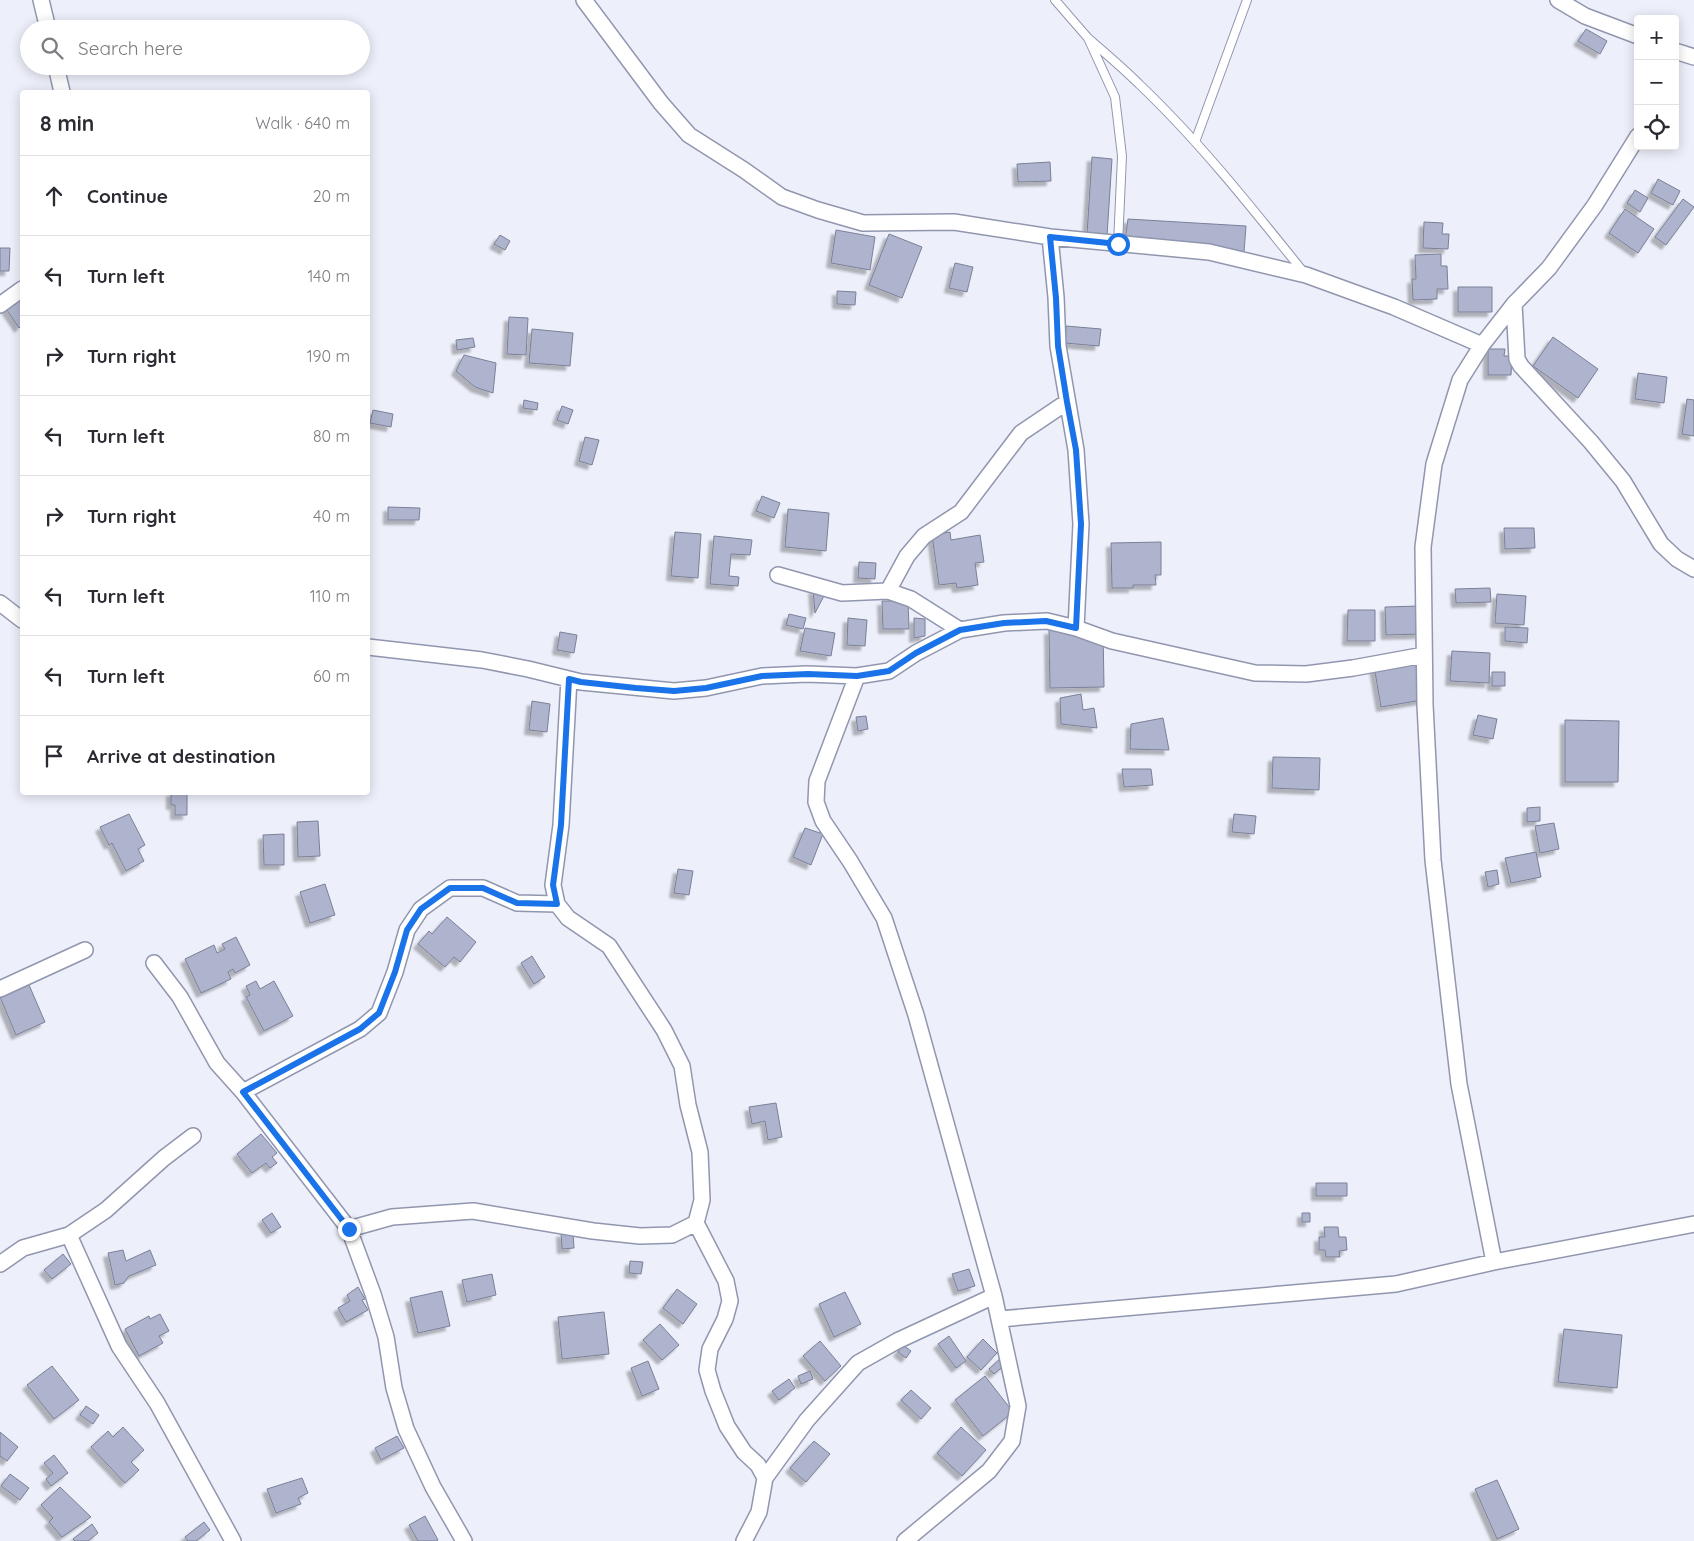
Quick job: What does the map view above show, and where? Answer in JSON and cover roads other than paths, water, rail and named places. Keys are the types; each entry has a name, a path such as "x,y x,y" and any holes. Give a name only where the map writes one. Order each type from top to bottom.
{"street":[{"path":"41,0 46,20"},
{"path":"584,0 661,103 689,135 782,197 863,223 954,222 1050,237 1209,252 1306,275 1394,307 1482,345"},
{"path":"1558,0 1585,16 1634,34"},
{"path":"1679,52 1694,57"},
{"path":"58,75 62,90"},
{"path":"1494,1262 1459,1084 1433,860 1424,655 1424,547 1434,464 1460,380 1482,345 1514,304 1549,268 1595,205 1634,142"},
{"path":"1050,237 1056,298 1058,346 1076,450 1081,524 1076,628"},
{"path":"0,305 20,290"},
{"path":"1514,304 1517,358 1521,366 1591,442 1623,481 1661,544 1677,559 1694,569"},
{"path":"888,591 907,556 924,536 961,512 1022,433 1067,402"},
{"path":"778,575 842,593 888,591 911,599 960,630"},
{"path":"0,603 20,618"},
{"path":"370,647 482,660 581,682 674,691 706,688 762,676 808,674 857,676 889,671 924,648 960,630 1004,623 1046,621 1076,628 1112,641 1255,673 1306,674 1353,668 1424,655"},
{"path":"857,676 817,781 816,802 823,821 850,861 884,918 918,1024 994,1296 1018,1406 1012,1441 989,1471 905,1541"},
{"path":"569,679 561,825 553,885 557,904 568,918 609,946 664,1030 682,1066 688,1105 700,1152 702,1200 696,1223 726,1281 730,1301 725,1319 710,1349 708,1370 713,1391 727,1426 744,1452 758,1465 764,1478"},
{"path":"243,1092 360,1029 379,1013 395,972 407,930 421,909 450,888 483,888 517,903 557,904"},
{"path":"0,990 85,950"},
{"path":"154,963 180,997 217,1063 243,1092 349,1229 373,1294 386,1338 394,1388 406,1429 433,1487 464,1541"},
{"path":"0,1264 24,1248 69,1235 106,1210 164,1158 193,1136"},
{"path":"349,1229 392,1217 473,1210 593,1231 640,1236 672,1235 696,1223"},
{"path":"1000,1319 1396,1284 1494,1262 1694,1224"},
{"path":"69,1235 119,1346 157,1403 232,1541"},
{"path":"744,1541 759,1512 764,1478 807,1420 858,1363 897,1341 994,1296"}],"lane":[{"path":"1055,0 1088,38 1139,83 1195,142 1239,192 1306,275"},
{"path":"1195,142 1247,0"},
{"path":"1088,38 1115,97 1122,156 1118,244"}]}
